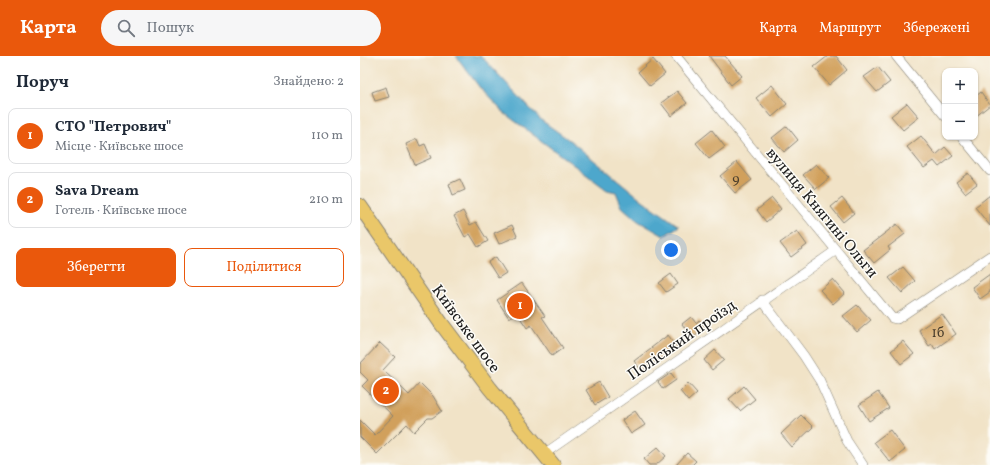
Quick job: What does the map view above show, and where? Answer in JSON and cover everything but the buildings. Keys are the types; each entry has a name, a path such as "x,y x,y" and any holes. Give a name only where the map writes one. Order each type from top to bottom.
{"main road":[{"name":"Київське шосе","path":"360,206 446,330 493,392 553,465"}],"street":[{"name":"вулиця Княгині Ольги","path":"676,56 835,251 894,319 990,256"},
{"path":"896,56 942,112"},
{"path":"964,140 990,171"},
{"name":"Поліський проїзд","path":"544,454 762,300 835,251"},
{"path":"762,300 804,356 820,381 847,441 863,465"}],"water":[{"path":"456,56 481,56 541,120 572,142 641,199 679,226 664,236 638,221 622,207 616,192 607,190 504,113 480,88"}],"place":[{"name":"СТО \"Петрович\"","path":"520,306"},
{"name":"Sava Dream","path":"386,391"}]}
